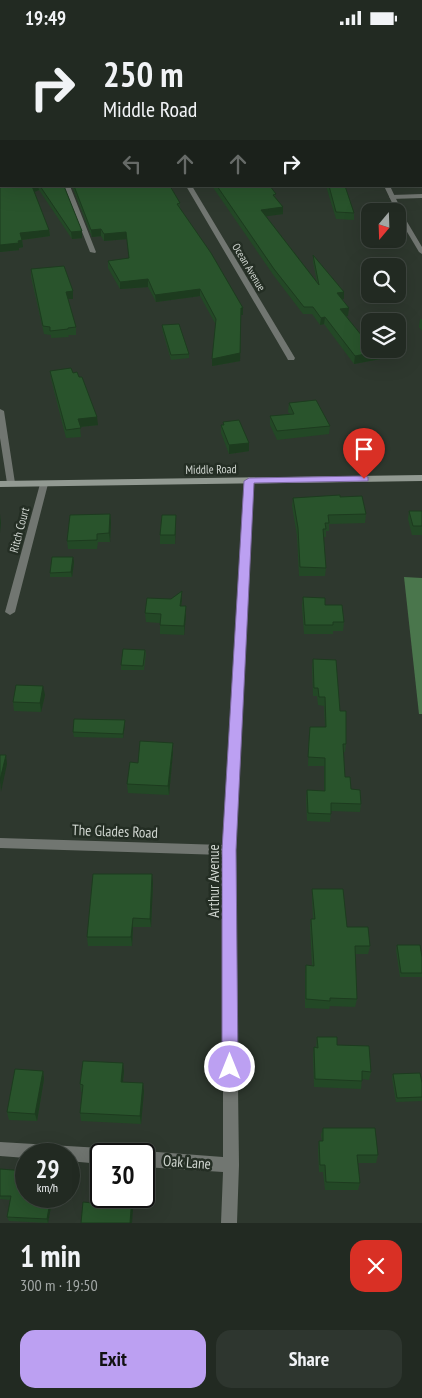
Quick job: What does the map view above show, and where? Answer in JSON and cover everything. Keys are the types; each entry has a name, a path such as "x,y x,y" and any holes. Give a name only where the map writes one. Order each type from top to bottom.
{"main road":[{"name":"Middle Road","path":"0,484 422,478"}],"street":[{"path":"67,187 93,252"},
{"name":"Ocean Avenue","path":"190,187 291,357"},
{"path":"387,187 422,251"},
{"path":"392,197 422,196"},
{"path":"0,411 11,483"},
{"name":"Arthur Avenue","path":"228,1223 231,1165 229,850 249,481"},
{"name":"Ritch Court","path":"10,612 44,484"},
{"name":"The Glades Road","path":"0,843 229,850"},
{"path":"0,1149 90,1155"},
{"name":"Oak Lane","path":"155,1160 231,1165"}],"shaded area":[{"path":"404,577 422,578 422,714 419,714"}],"building":[{"path":"0,187 32,187 49,230 20,233 22,240 18,241 19,243 0,245"},
{"path":"41,187 64,187 82,231 71,232"},
{"path":"74,187 171,187 180,203 177,204 211,253 243,308 241,308 240,353 212,359 216,319 200,289 155,295 148,279 120,282 108,261 129,258 126,232 104,234 101,229 91,230"},
{"path":"218,187 271,187 276,194 273,195 283,207 261,210 319,285 313,255 344,292 337,293 349,308 340,309 361,335 361,355 355,356 325,317 321,318 313,307 304,307 274,269"},
{"path":"329,187 345,187 354,213 336,212"},
{"path":"64,266 73,291 66,292 76,327 50,331 50,327 43,326 31,269"},
{"path":"179,324 189,354 171,355 162,325"},
{"path":"71,368 73,373 77,372 79,377 82,377 97,417 78,419 81,428 66,430 50,371"},
{"path":"316,400 330,426 277,431 270,416 294,414 289,403"},
{"path":"239,420 249,443 229,445 221,425 224,425 223,422"},
{"path":"340,495 340,497 362,496 366,514 328,515 329,523 325,523 326,529 323,529 326,568 300,567 298,528 293,498"},
{"path":"409,511 422,511 422,526 413,526"},
{"path":"110,514 109,533 97,534 97,540 67,541 70,515"},
{"path":"162,515 176,515 175,535 160,535"},
{"path":"52,557 73,557 71,572 50,573"},
{"path":"182,591 180,606 186,606 184,626 160,625 161,614 145,613 147,598 171,599"},
{"path":"303,597 325,598 325,605 342,605 344,622 333,622 333,625 305,625"},
{"path":"123,649 145,650 143,666 121,665"},
{"path":"313,659 336,660 340,711 346,711 346,744 343,744 345,777 350,777 351,789 360,790 361,804 331,803 331,814 308,813 307,790 325,791 325,758 308,757 310,727 326,727 325,697 319,697 318,688 314,688"},
{"path":"16,685 43,686 40,703 13,702"},
{"path":"74,719 125,720 123,734 73,732"},
{"path":"140,741 173,743 168,786 127,784 130,762 138,763"},
{"path":"0,755 6,755 0,780"},
{"path":"93,874 152,874 150,919 133,918 131,937 87,937"},
{"path":"312,889 343,889 347,927 368,927 370,946 355,946 357,999 330,998 330,1001 306,999 306,965 314,966 311,919 315,919"},
{"path":"397,945 420,945 422,973 401,973"},
{"path":"317,1037 337,1037 337,1045 369,1046 371,1072 362,1071 362,1081 315,1079 314,1047 318,1048"},
{"path":"83,1061 123,1063 121,1082 143,1083 140,1116 80,1113 83,1085 80,1084"},
{"path":"15,1069 43,1071 35,1114 7,1112"},
{"path":"420,1073 422,1097 397,1098 393,1074"},
{"path":"323,1128 375,1128 378,1155 357,1155 360,1183 326,1182 325,1165 320,1165 319,1141 323,1141"},
{"path":"0,1169 15,1170 15,1208 49,1208 47,1219 7,1217 11,1196 0,1196"},
{"path":"83,1202 90,1203 90,1208 131,1208 130,1223 81,1223"}],"route":[{"path":"230,1067 229,850 249,481 364,479"}]}
